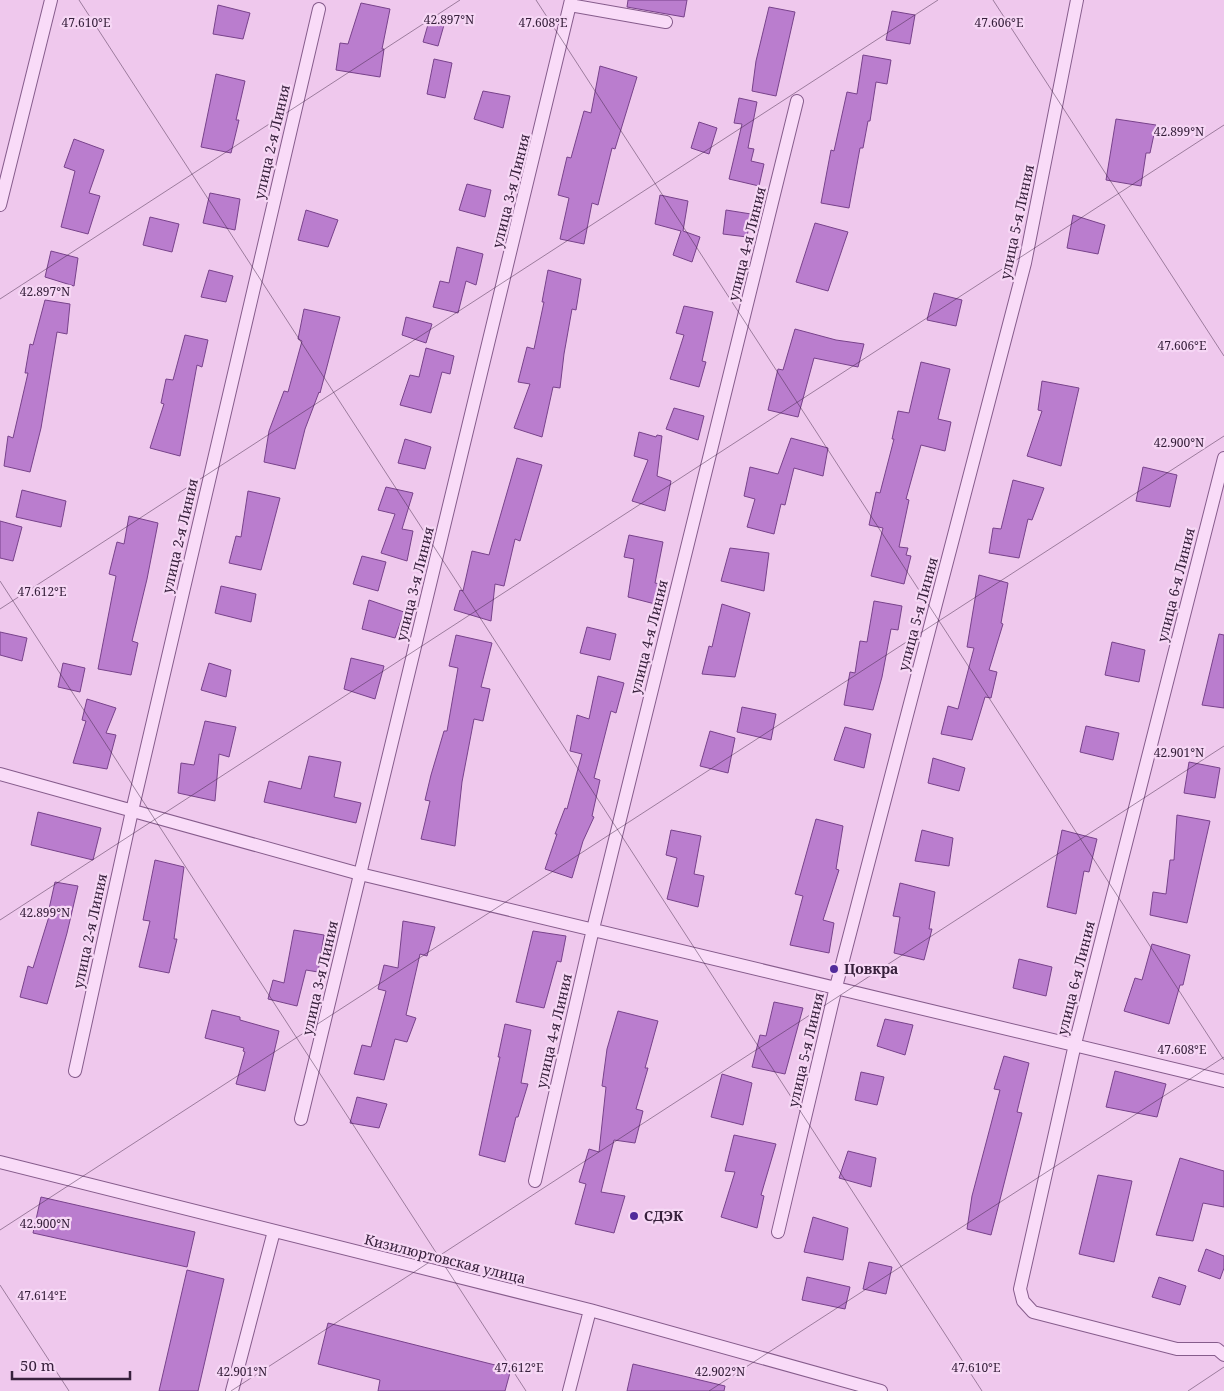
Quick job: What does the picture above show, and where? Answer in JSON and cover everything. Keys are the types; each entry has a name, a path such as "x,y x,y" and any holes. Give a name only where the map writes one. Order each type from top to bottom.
{"street":[{"path":"0,205 51,0"},
{"name":"улица 5-я Линия","path":"778,1232 836,987 1025,264 1078,0"},
{"path":"571,2 666,22"},
{"name":"улица 3-я Линия","path":"302,1119 560,57 571,2"},
{"name":"улица 2-я Линия","path":"75,1071 132,811 319,9"},
{"name":"улица 4-я Линия","path":"535,1181 593,929 797,101"},
{"name":"улица 6-я Линия","path":"1224,458 1075,1044 1020,1288 1023,1301 1033,1312 1177,1349 1217,1349 1224,1355"},
{"path":"0,774 360,874 1224,1080"},
{"name":"Кизилюртовская улица","path":"0,1162 590,1310 881,1391"},
{"path":"232,1391 274,1231"},
{"path":"569,1391 590,1310"}],"building":[{"path":"628,0 687,0 684,17 627,7"},
{"path":"361,3 390,9 382,49 384,49 380,77 336,70 340,43 348,44"},
{"path":"218,5 250,13 243,39 213,34"},
{"path":"769,7 795,12 776,96 752,91 756,61"},
{"path":"892,11 915,15 910,44 886,40"},
{"path":"429,21 444,25 438,46 423,42"},
{"path":"863,55 891,60 887,84 876,82 870,121 868,121 863,148 860,148 849,208 821,203 831,150 834,151 847,92 857,94"},
{"path":"434,59 452,63 445,98 427,94"},
{"path":"600,66 637,77 615,149 612,148 598,205 592,203 584,244 560,239 569,198 558,195 567,157 571,158 584,111 591,113"},
{"path":"216,74 245,81 236,120 239,120 231,153 201,147"},
{"path":"483,91 510,96 503,128 474,119"},
{"path":"739,98 757,102 748,148 754,149 751,161 764,164 759,186 729,179 742,124 734,123"},
{"path":"1116,119 1156,125 1150,153 1146,153 1141,186 1106,180"},
{"path":"699,122 717,128 709,154 691,148"},
{"path":"74,139 104,150 89,193 100,196 88,234 61,227 75,171 64,167"},
{"path":"467,184 491,190 485,217 459,210"},
{"path":"210,193 240,199 235,230 203,223"},
{"path":"660,195 688,201 683,231 700,237 692,262 673,255 681,231 655,224"},
{"path":"306,210 338,220 328,247 298,240"},
{"path":"726,210 751,214 747,237 723,234"},
{"path":"1073,215 1105,225 1098,254 1067,248"},
{"path":"150,217 179,224 172,252 143,245"},
{"path":"815,223 848,232 828,291 796,282"},
{"path":"457,247 483,254 476,285 466,281 458,313 433,307 440,281 449,283"},
{"path":"51,251 78,258 74,286 45,277"},
{"path":"209,270 233,276 226,302 201,297"},
{"path":"548,270 581,279 576,310 572,309 560,388 553,387 542,437 514,428 530,384 518,382 527,347 534,349 544,302 542,302"},
{"path":"934,293 962,300 956,326 927,320"},
{"path":"45,300 70,304 67,334 57,332 41,428 30,472 4,466 8,436 13,438 28,373 25,373 30,344 33,345"},
{"path":"684,306 713,312 702,361 706,362 699,387 670,379 684,335 676,333"},
{"path":"304,309 340,317 320,393 305,429 295,469 264,462 269,431 284,391 288,392 302,341 298,339"},
{"path":"406,317 432,324 426,343 402,335"},
{"path":"795,329 836,340 864,344 858,367 814,358 798,417 768,410 778,369 783,370"},
{"path":"185,335 208,340 202,367 197,365 180,456 150,448 164,404 161,403 166,379 173,380"},
{"path":"426,348 454,356 450,374 442,372 431,413 400,405 410,375 419,377"},
{"path":"921,362 950,369 938,419 951,422 945,451 921,445 906,499 909,500 899,547 908,548 906,555 911,556 904,584 871,576 883,528 869,525 876,492 880,493 894,439 892,439 898,411 909,413"},
{"path":"1042,381 1079,388 1061,466 1027,456 1042,411 1038,410"},
{"path":"674,408 704,416 698,440 666,429"},
{"path":"639,432 656,437 657,435 662,436 657,476 671,481 665,511 632,501 648,460 634,456"},
{"path":"791,438 828,448 823,476 794,468 785,505 781,504 774,534 747,527 755,499 744,496 750,467 778,474"},
{"path":"405,439 431,447 425,469 398,463"},
{"path":"517,458 542,465 520,541 515,539 504,586 495,584 491,621 454,610 460,590 463,591 472,551 489,555"},
{"path":"1143,467 1177,475 1170,507 1136,501"},
{"path":"1013,480 1044,488 1032,520 1028,519 1019,558 989,553 993,528 1001,529"},
{"path":"386,487 413,493 402,529 413,531 407,561 381,553 395,514 378,510"},
{"path":"22,490 66,501 61,527 16,517"},
{"path":"248,491 280,498 261,570 229,563 236,536 241,537"},
{"path":"129,516 158,523 132,641 138,643 131,675 98,669 116,576 109,574 117,542 124,544"},
{"path":"0,521 22,527 13,561 0,558"},
{"path":"629,535 663,542 655,583 660,584 655,604 628,597 634,559 624,557"},
{"path":"730,548 769,553 764,591 721,581"},
{"path":"362,556 386,562 378,591 353,584"},
{"path":"979,575 1008,583 1001,623 1003,624 989,670 997,672 991,698 985,697 972,740 941,734 948,706 958,709 974,648 967,647"},
{"path":"221,586 256,594 251,622 215,613"},
{"path":"369,600 404,612 395,638 362,629"},
{"path":"874,601 902,606 898,630 891,629 882,677 873,710 844,705 850,672 855,673 860,641 867,642"},
{"path":"722,604 750,613 735,677 702,674 709,646 712,647"},
{"path":"587,627 616,634 610,660 580,653"},
{"path":"0,632 27,638 22,661 0,655"},
{"path":"1219,634 1224,635 1224,708 1202,705"},
{"path":"456,635 492,643 481,687 490,689 483,721 474,719 462,782 455,846 421,839 430,801 425,800 444,731 447,731 458,668 449,666"},
{"path":"1112,642 1145,650 1139,682 1105,675"},
{"path":"351,658 384,666 375,699 344,689"},
{"path":"63,663 85,668 80,692 58,687"},
{"path":"209,663 231,670 226,697 201,690"},
{"path":"598,676 624,683 616,713 611,711 594,778 600,780 592,816 594,817 583,841 572,878 545,869 557,834 555,834 565,808 567,809 582,754 570,751 577,715 589,719"},
{"path":"87,699 116,708 106,733 116,735 107,769 73,763 86,721 82,720"},
{"path":"742,707 776,714 771,740 737,732"},
{"path":"205,721 236,727 229,757 219,754 215,801 178,793 181,763 194,765"},
{"path":"1086,726 1119,733 1113,760 1080,752"},
{"path":"845,727 871,734 864,768 834,760"},
{"path":"710,731 735,738 728,773 700,766"},
{"path":"309,756 341,762 334,797 361,803 356,823 264,802 269,781 301,789"},
{"path":"933,758 965,768 959,791 928,783"},
{"path":"1189,762 1220,768 1215,798 1184,793"},
{"path":"38,812 101,828 93,860 31,845"},
{"path":"1177,815 1210,821 1187,923 1150,915 1153,892 1166,894 1170,860 1174,860"},
{"path":"816,819 843,826 836,869 839,870 823,920 834,923 829,953 790,945 803,896 795,894"},
{"path":"671,830 701,836 694,874 704,876 698,907 667,899 677,858 666,855"},
{"path":"922,830 953,838 949,866 915,861"},
{"path":"1062,830 1097,839 1089,872 1084,871 1076,914 1047,907"},
{"path":"155,860 184,867 174,939 177,939 169,973 139,967 150,921 143,920"},
{"path":"55,882 78,886 47,1004 20,997 28,966 33,968 51,910 49,909"},
{"path":"900,883 935,892 929,929 932,929 924,960 894,953 900,917 893,916"},
{"path":"403,921 435,927 427,956 420,954 406,1015 416,1018 407,1042 395,1039 384,1080 354,1074 362,1045 371,1047 386,991 378,989 384,965 398,968"},
{"path":"294,930 324,935 318,972 306,970 297,1006 268,999 273,980 284,983"},
{"path":"533,931 566,936 561,962 557,961 544,1008 516,1002"},
{"path":"1152,944 1190,955 1183,985 1180,985 1169,1024 1124,1011 1135,978 1142,980"},
{"path":"1019,959 1052,967 1046,996 1013,988"},
{"path":"774,1002 803,1008 785,1074 752,1067 760,1035 766,1036"},
{"path":"212,1010 240,1017 240,1020 279,1031 265,1091 236,1084 245,1052 243,1051 244,1048 205,1038"},
{"path":"618,1011 658,1021 645,1068 648,1068 636,1109 643,1111 635,1143 614,1140 601,1192 625,1196 614,1233 575,1224 586,1184 579,1182 589,1149 599,1152 606,1087 602,1086 607,1049"},
{"path":"885,1019 913,1025 905,1055 877,1046"},
{"path":"505,1024 531,1030 521,1083 528,1084 518,1117 516,1117 505,1162 479,1155 500,1057 498,1057"},
{"path":"1004,1056 1029,1063 1017,1112 1022,1113 991,1235 967,1229 972,1196 1000,1090 994,1089"},
{"path":"1115,1071 1166,1084 1157,1117 1106,1107"},
{"path":"861,1072 884,1077 877,1105 855,1100"},
{"path":"722,1074 752,1083 743,1125 711,1117"},
{"path":"357,1097 387,1104 379,1128 350,1123"},
{"path":"734,1135 776,1144 761,1195 764,1196 757,1228 721,1217 735,1172 725,1171"},
{"path":"848,1151 876,1158 871,1187 839,1178"},
{"path":"1180,1158 1224,1171 1224,1207 1203,1203 1193,1241 1156,1235"},
{"path":"1098,1175 1132,1181 1114,1262 1079,1254"},
{"path":"41,1197 195,1232 187,1267 33,1233"},
{"path":"813,1217 848,1228 843,1260 804,1252"},
{"path":"1206,1249 1224,1256 1224,1268 1220,1279 1198,1271"},
{"path":"869,1262 892,1267 886,1294 863,1289"},
{"path":"187,1270 224,1279 198,1391 159,1391"},
{"path":"807,1277 850,1287 845,1309 802,1300"},
{"path":"1159,1277 1186,1286 1180,1305 1152,1297"},
{"path":"328,1323 511,1369 505,1391 378,1391 380,1380 318,1364"},
{"path":"633,1364 725,1386 724,1391 627,1391"}],"place":[{"name":"Цовкра","path":"834,969"},
{"name":"СДЭК","path":"634,1216"}]}
